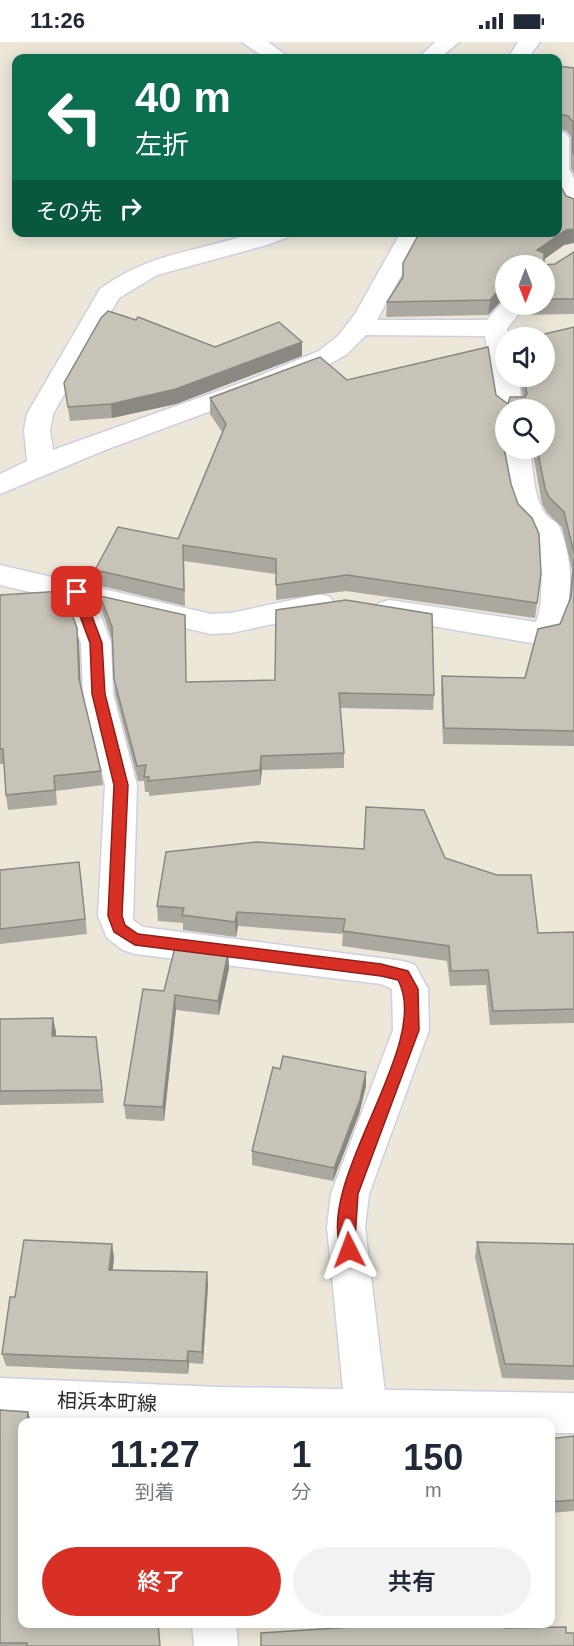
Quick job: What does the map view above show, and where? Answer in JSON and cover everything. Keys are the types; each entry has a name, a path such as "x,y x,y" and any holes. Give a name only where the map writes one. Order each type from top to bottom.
{"street":[{"path":"253,42 272,54"},
{"path":"433,54 448,42"},
{"path":"562,178 574,205"},
{"path":"41,464 37,430 40,414 109,294 122,282 162,262 260,237"},
{"path":"0,485 41,464 306,367 346,342 358,327 410,237"},
{"path":"494,328 505,315"},
{"path":"358,327 494,328"},
{"path":"494,328 499,338 508,399"},
{"path":"0,575 77,592 191,622 231,623 326,603 352,604 532,633 545,632 552,623 559,585 546,528 532,519 523,493 518,459"},
{"path":"77,592 96,643 98,694 121,785 115,916 119,928 135,940 381,970 403,975 410,989 411,1030 350,1194 346,1227 366,1409"},
{"name":"相浜本町線","path":"0,1398 218,1414 366,1409 574,1413"},
{"path":"214,1628 216,1646"}],"building":[{"path":"562,66 574,68 574,155 573,122 568,116 562,115"},
{"path":"562,188 566,196 574,199 574,229 562,233"},
{"path":"417,237 556,237 537,250 544,255 495,255 495,294 490,300 387,302 403,277 403,263"},
{"path":"574,252 574,299 555,299 555,264"},
{"path":"108,311 136,320 138,317 215,347 279,322 302,342 176,389 111,404 68,407 64,383 101,318"},
{"path":"574,327 574,553 564,512 549,497 539,459 555,459 555,399 509,399 510,397 525,397 526,387 555,387 555,332"},
{"path":"488,347 496,395 501,399 495,399 495,459 506,459 518,504 532,518 539,534 541,574 537,603 347,575 276,585 276,559 183,545 184,590 95,570 118,527 178,539 226,424 210,398 320,357 347,380"},
{"path":"574,558 574,731 444,728 442,676 525,678 538,629 560,624 571,597"},
{"path":"63,591 77,628 79,679 101,771 54,776 55,790 6,795 3,749 0,749 0,595"},
{"path":"100,596 185,615 186,682 275,680 276,610 346,600 432,614 434,695 339,693 344,753 261,756 260,770 148,781 149,777 144,777 146,765 137,766 114,679 112,627"},
{"path":"366,807 424,810 445,858 497,875 531,875 538,933 574,932 574,1009 493,1011 488,970 451,971 449,946 343,931 345,919 237,912 235,922 182,915 184,908 157,906 166,852 257,842 364,849"},
{"path":"79,862 85,919 0,929 0,870"},
{"path":"175,947 228,953 218,1001 175,995 163,1107 124,1105 143,989 164,991"},
{"path":"53,1018 52,1036 96,1037 102,1090 0,1091 0,1019"},
{"path":"283,1056 366,1072 360,1100 334,1168 252,1151 273,1067 280,1069"},
{"path":"24,1240 112,1244 109,1270 207,1272 202,1352 188,1351 187,1361 2,1354 10,1297 15,1297"},
{"path":"477,1242 574,1244 574,1366 505,1364"},
{"path":"0,1410 28,1412 27,1418 18,1418 18,1628 158,1628 160,1646 27,1646 27,1643 0,1643"},
{"path":"574,1436 574,1500 555,1502 555,1438"},
{"path":"566,1627 566,1633 574,1633 574,1646 261,1646 261,1633 338,1628"}],"route":[{"path":"77,592 96,643 98,694 121,785 115,916 119,928 135,940 381,970 403,975 410,989 411,1030 350,1194 346,1227 349,1250"}]}
